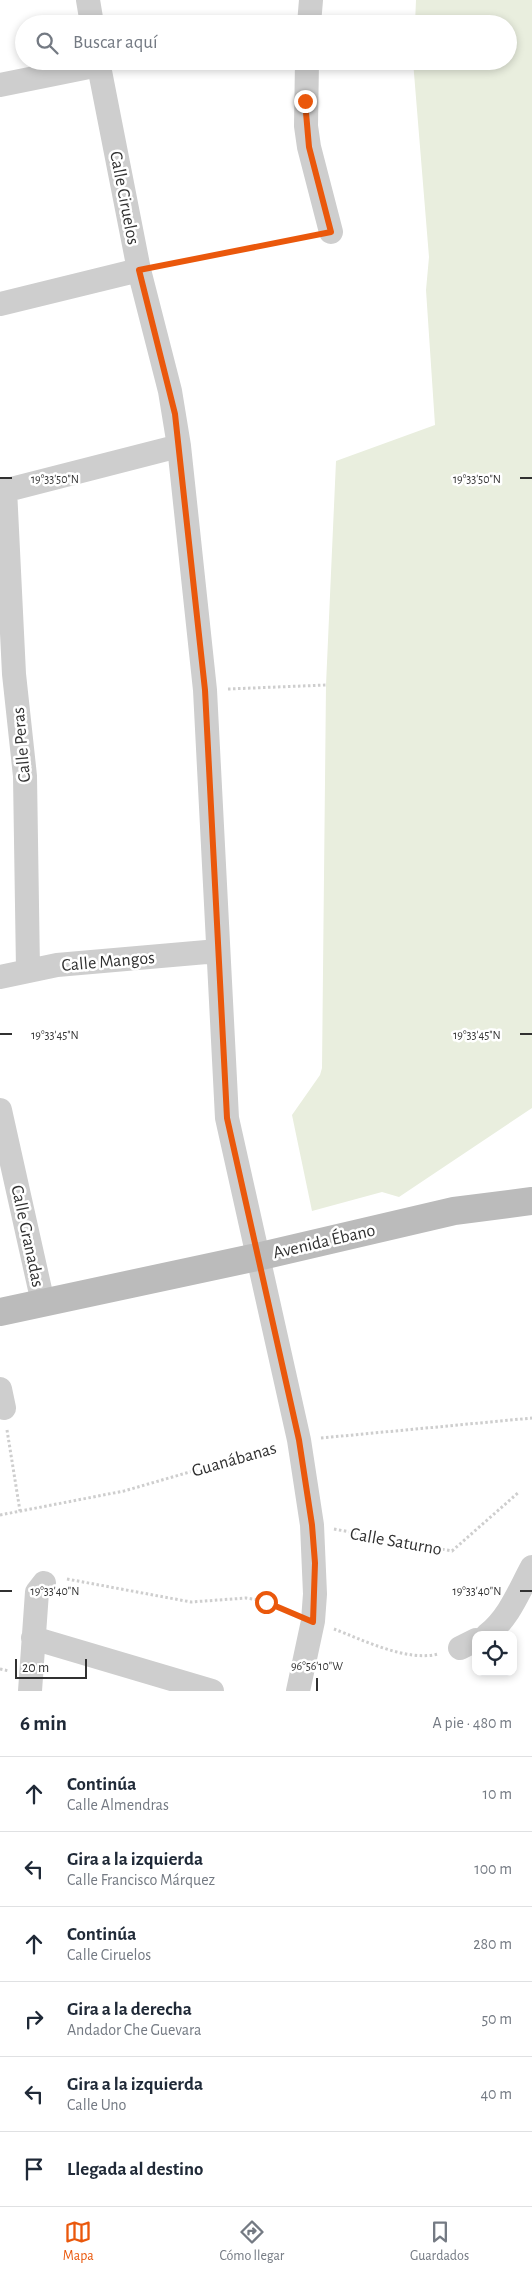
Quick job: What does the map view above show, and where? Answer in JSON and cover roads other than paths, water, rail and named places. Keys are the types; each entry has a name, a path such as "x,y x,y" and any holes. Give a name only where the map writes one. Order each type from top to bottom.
{"main road":[{"name":"Avenida Ébano","path":"0,1312 257,1257 454,1211 532,1201"}],"street":[{"path":"88,0 90,15"},
{"path":"310,15 311,0"},
{"path":"0,85 68,70"},
{"name":"Calle Ciruelos","path":"100,70 139,270 170,391 179,446 205,690 227,1118 299,1440 312,1525 315,1563 313,1622 298,1691"},
{"path":"307,70 306,126 309,147 331,232"},
{"path":"0,304 139,270"},
{"path":"2,490 179,446"},
{"name":"Calle Peras","path":"2,490 14,674 25,776 28,970"},
{"name":"Calle Mangos","path":"0,977 57,965 218,951"},
{"name":"Calle Granadas","path":"0,1110 6,1158 42,1303"},
{"path":"492,1631 508,1613 532,1567"},
{"path":"31,1684 37,1592 44,1583"},
{"path":"33,1638 212,1691"}]}
